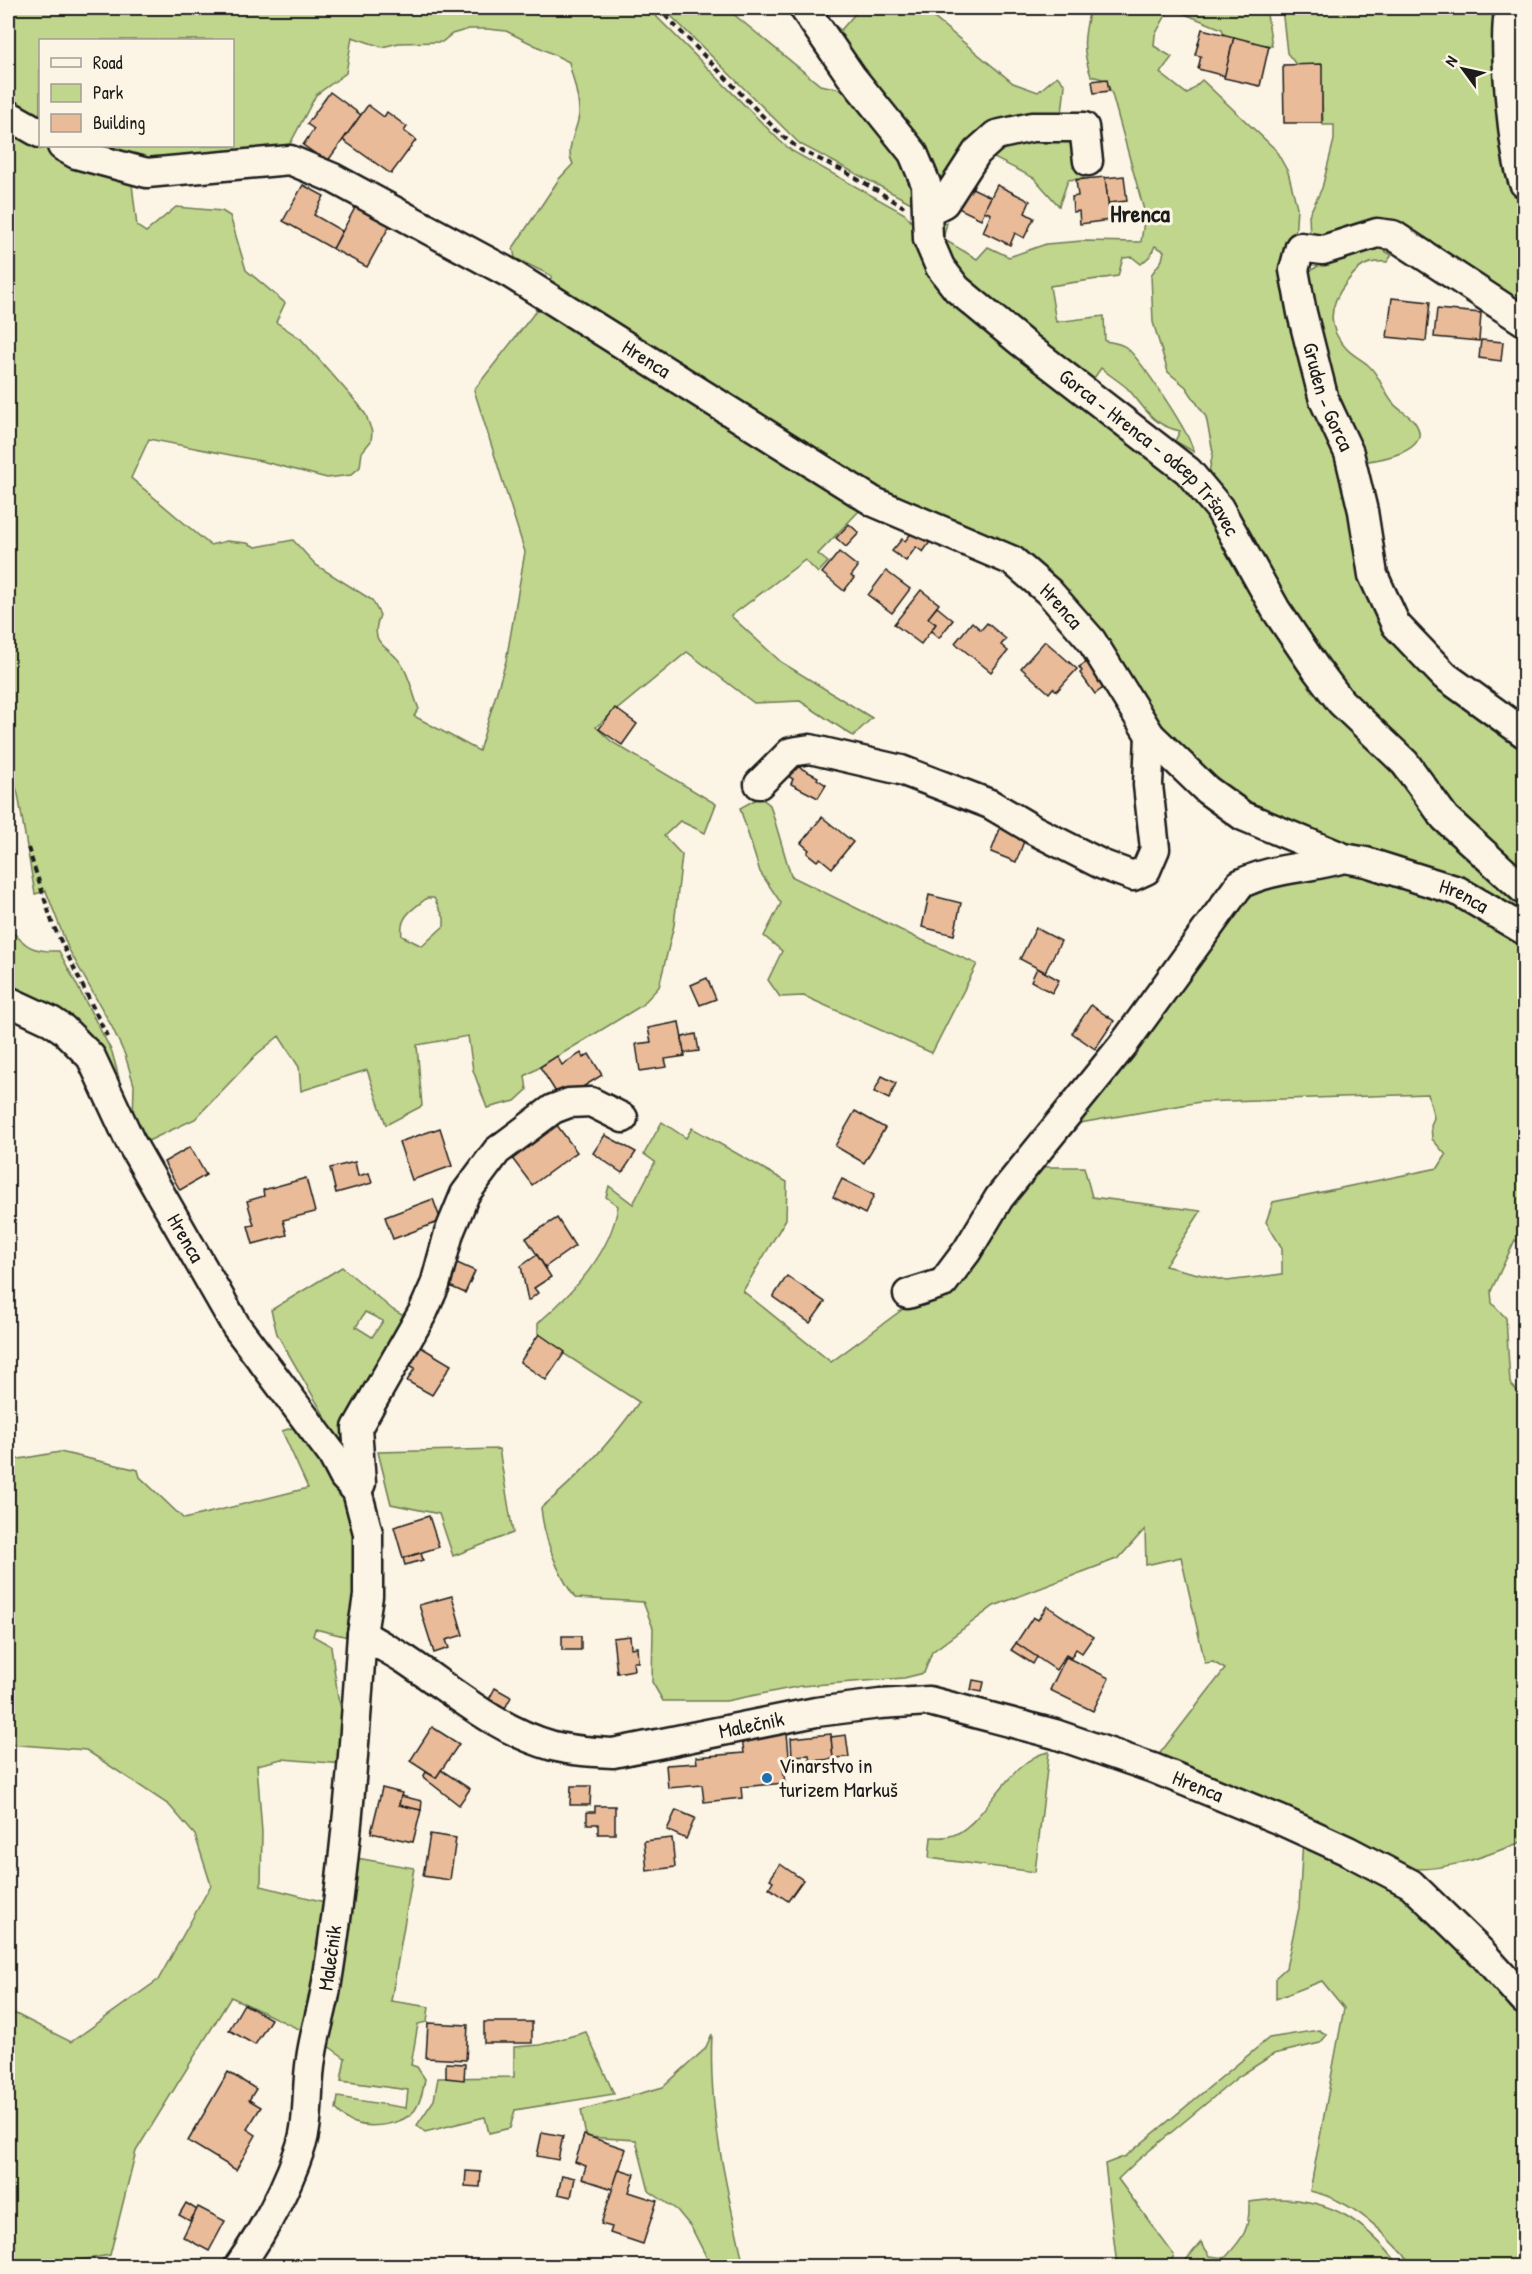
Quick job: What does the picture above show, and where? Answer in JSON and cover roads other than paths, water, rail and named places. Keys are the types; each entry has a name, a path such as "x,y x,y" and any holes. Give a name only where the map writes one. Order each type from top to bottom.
{"street":[{"name":"Gorca - Hrenca - odcep Tršavec","path":"804,8 851,76 913,153 926,184 928,239 940,267 957,289 1021,342 1188,471 1219,508 1276,610 1341,702 1406,763 1445,818 1524,890"},
{"path":"1510,8 1506,21 1511,93 1519,169 1524,183"},
{"path":"8,114 39,133"},
{"path":"928,211 944,203 978,152 996,135 1032,126 1084,127 1088,161"},
{"name":"Hrenca","path":"64,147 76,154 147,173 291,160 333,178 490,262 874,502 1013,561 1049,592 1091,640 1150,735 1207,790 1243,816 1344,858 1366,862 1458,891 1524,930"},
{"name":"Gruden - Gorca","path":"1521,316 1393,235 1377,233 1323,250 1300,247 1294,270 1302,314 1324,400 1350,453 1363,511 1373,575 1396,625 1445,676 1524,733"},
{"path":"759,784 791,752 810,749 890,768 990,804 1044,835 1133,876 1146,870 1155,849 1148,785 1150,735"},
{"path":"908,1294 944,1283 967,1251 999,1198 1123,1045 1240,884 1278,869 1317,866 1344,858"},
{"name":"Hrenca","path":"8,1001 51,1021 63,1029 91,1056 130,1141 236,1326 332,1454 344,1477 357,1491 368,1533"},
{"name":"Hrenca","path":"357,1491 361,1483 357,1428 423,1312 435,1285 449,1233 465,1194 498,1151 553,1109 569,1103 591,1102 623,1118"},
{"name":"Malečnik","path":"239,2266 276,2201 300,2149 304,2133 311,2059 326,1990 340,1885 362,1634 368,1596 368,1533"},
{"name":"Malečnik","path":"362,1634 405,1660 462,1701 508,1727 551,1745 585,1751 613,1753 816,1712"},
{"name":"Hrenca","path":"816,1712 929,1701 1055,1734 1195,1785 1348,1851 1410,1884 1481,1952 1524,2000"}],"place":[{"name":"Vinarstvo in turizem Markuš","path":"767,1778"}],"district":[{"name":"Hrenca","path":"1140,214"}]}
